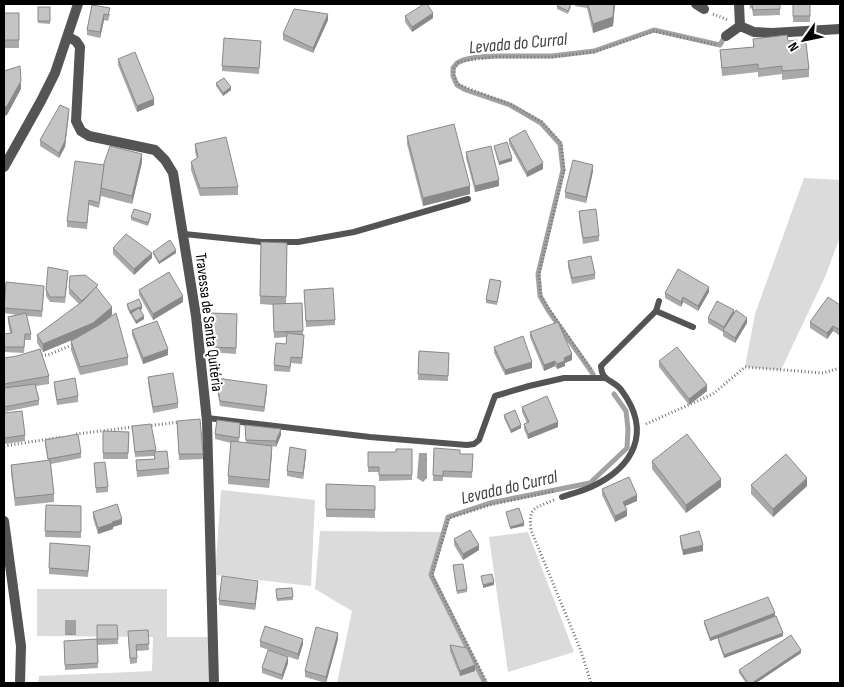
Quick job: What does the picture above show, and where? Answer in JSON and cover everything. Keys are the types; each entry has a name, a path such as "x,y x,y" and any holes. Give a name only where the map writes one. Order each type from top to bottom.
{"street":[{"path":"4,167 42,101 55,73 78,4"},
{"path":"739,4 740,26"},
{"path":"740,26 754,32 772,34 840,29"},
{"path":"726,36 740,26"},
{"name":"Travessa de Santa Quitéria","path":"68,36 76,41 80,47 76,121 81,131 89,136 155,150 165,160 173,173 196,316 207,418 214,683"},
{"path":"4,521 21,646 20,683"}],"lane":[{"path":"184,234 262,242 298,242 354,232 468,199"},
{"path":"603,376 601,366 656,311 659,301"},
{"path":"656,311 692,327"},
{"path":"207,418 370,437 467,445 474,444 479,440 495,396 564,378 603,376 621,388 630,405 638,426 632,450 627,460 604,480 590,488 562,493"}],"path":[{"path":"700,7 740,26"},
{"path":"603,376 594,374 541,296 539,274 564,170 562,143 542,122 518,108 458,84 454,76 454,69 464,61 476,59 552,57 594,52 654,31 721,46 726,36"},
{"path":"37,355 48,355 77,343"},
{"path":"638,426 713,394 745,367 823,373 840,368"},
{"path":"4,446 103,430 184,422"},
{"path":"487,683 432,576 448,518 490,504 562,493"},
{"path":"562,493 534,509 530,518 531,530 581,651 591,683"}],"shaded area":[{"path":"804,178 840,180 840,237 825,277 781,370 745,367 755,314"},
{"path":"221,490 315,500 311,586 215,575"},
{"path":"320,531 445,532 432,576 487,683 337,683 352,611 315,589"},
{"path":"528,532 574,652 508,672 489,537"},
{"path":"37,589 167,589 167,637 211,637 212,683 38,683 39,676 152,671 153,637 37,636"}],"water":[{"path":"419,453 427,453 427,478 423,482 417,478"},
{"path":"65,620 76,620 76,635 65,635"}],"building":[{"path":"427,4 433,13 412,27 405,16"},
{"path":"558,4 571,4 568,11 557,6"},
{"path":"588,4 614,4 613,17 593,24"},
{"path":"752,4 780,4 780,9 753,10"},
{"path":"793,4 810,4 810,16 793,16"},
{"path":"92,5 110,8 108,15 104,14 100,32 87,30"},
{"path":"38,7 50,7 50,21 38,21"},
{"path":"294,9 328,14 313,48 283,34"},
{"path":"4,13 19,13 19,40 4,40"},
{"path":"787,35 788,41 797,40 797,44 806,43 809,69 782,71 782,66 758,69 758,64 722,68 720,50 754,47 753,39"},
{"path":"224,38 261,41 259,68 222,66"},
{"path":"135,52 154,99 137,106 118,59"},
{"path":"20,66 21,81 7,106 4,107 4,71"},
{"path":"224,78 231,87 223,93 216,83"},
{"path":"60,105 69,109 65,141 59,153 40,140"},
{"path":"454,124 470,186 423,198 407,136"},
{"path":"525,130 543,163 527,172 509,139"},
{"path":"226,137 238,187 200,188 191,162 198,157 195,144"},
{"path":"507,142 512,158 499,162 494,146"},
{"path":"110,146 142,154 132,196 101,188 104,163"},
{"path":"491,146 499,180 475,186 466,152"},
{"path":"573,160 593,165 586,197 565,192"},
{"path":"75,161 104,165 99,203 89,200 87,223 67,221"},
{"path":"134,209 151,214 148,223 131,217"},
{"path":"596,209 599,236 583,238 579,211"},
{"path":"126,234 152,253 134,269 113,248"},
{"path":"170,240 176,250 159,262 153,252"},
{"path":"261,242 287,243 286,297 260,296"},
{"path":"591,256 595,274 572,278 568,261"},
{"path":"48,267 68,271 65,297 50,297 46,290"},
{"path":"678,269 709,287 698,306 683,297 681,302 665,293"},
{"path":"169,272 183,296 153,314 139,290"},
{"path":"85,275 98,285 82,301 69,288 70,276"},
{"path":"490,279 501,281 497,302 486,300"},
{"path":"6,282 44,286 42,311 4,308"},
{"path":"96,287 112,307 93,323 43,344 37,335 83,301"},
{"path":"333,288 335,320 306,321 304,290"},
{"path":"828,297 840,305 840,330 833,326 827,333 810,322"},
{"path":"139,299 142,306 130,311 127,304"},
{"path":"717,301 734,310 724,327 708,318"},
{"path":"302,303 303,331 274,332 273,304"},
{"path":"139,308 144,316 136,321 131,313"},
{"path":"736,310 747,318 735,338 723,330"},
{"path":"26,313 31,334 25,334 24,347 4,347 4,334 12,333 8,317"},
{"path":"116,313 128,357 80,367 71,341"},
{"path":"211,313 237,314 236,348 210,347"},
{"path":"157,321 168,349 143,358 132,330"},
{"path":"558,322 572,354 564,358 565,361 557,364 555,361 544,365 530,332"},
{"path":"287,333 304,335 302,358 291,357 290,367 274,365 276,343 286,344"},
{"path":"523,336 532,362 505,370 494,347"},
{"path":"677,347 707,385 689,399 659,361"},
{"path":"40,349 49,376 4,384 4,358"},
{"path":"419,351 449,353 448,376 418,374"},
{"path":"173,373 178,403 153,407 148,377"},
{"path":"75,378 78,396 57,400 54,382"},
{"path":"216,378 267,385 264,407 220,401"},
{"path":"35,384 39,400 4,407 4,388"},
{"path":"547,396 558,422 528,434 524,424 529,422 522,407"},
{"path":"515,410 521,425 511,430 504,415"},
{"path":"22,411 25,435 5,438 4,413"},
{"path":"200,419 203,454 179,454 177,421"},
{"path":"217,420 240,423 239,438 215,434"},
{"path":"151,424 156,450 135,452 132,426"},
{"path":"245,425 281,429 276,441 246,440"},
{"path":"103,431 129,432 128,453 103,453"},
{"path":"78,434 81,453 48,459 45,440"},
{"path":"687,434 721,479 686,505 652,461"},
{"path":"231,441 272,446 269,480 228,476"},
{"path":"290,447 306,450 303,473 287,471"},
{"path":"434,448 460,450 460,454 473,454 472,472 443,471 443,476 433,475"},
{"path":"396,449 412,449 412,475 379,475 379,467 368,467 368,452 396,452"},
{"path":"167,451 169,468 137,471 136,460 155,459 154,452"},
{"path":"786,454 807,478 773,509 751,485"},
{"path":"50,460 54,494 15,498 11,465"},
{"path":"105,462 108,487 96,488 94,463"},
{"path":"629,477 637,495 623,502 627,510 615,516 602,489"},
{"path":"326,484 375,486 375,510 326,509"},
{"path":"117,504 122,519 98,528 93,512"},
{"path":"46,505 81,506 81,532 45,531"},
{"path":"519,508 524,523 510,527 506,512"},
{"path":"470,530 479,545 463,554 454,539"},
{"path":"699,531 703,545 683,550 680,536"},
{"path":"50,543 90,546 88,571 49,568"},
{"path":"463,564 467,589 457,591 453,565"},
{"path":"492,574 494,582 483,585 481,576"},
{"path":"222,576 258,581 255,604 219,600"},
{"path":"292,588 293,597 277,599 276,589"},
{"path":"768,597 775,613 710,638 704,621"},
{"path":"776,616 783,633 724,655 718,638"},
{"path":"97,625 117,625 118,639 97,639"},
{"path":"265,626 303,639 298,654 260,641"},
{"path":"316,627 338,633 326,677 305,671"},
{"path":"148,630 149,644 136,645 137,658 130,658 128,631"},
{"path":"791,635 801,650 752,683 748,683 739,670"},
{"path":"97,639 98,663 65,665 64,641"},
{"path":"450,645 467,648 475,665 460,671"},
{"path":"268,650 288,657 282,675 262,668"}],"waterway":[{"name":"Levada do Curral","path":"593,374 540,296 538,274 563,170 560,144 541,123 510,105 466,90 457,85 453,76 453,68 463,60 476,57 552,56 594,51 654,30 720,45 725,36"},
{"name":"Levada do Curral","path":"485,683 431,575 448,517 490,503 590,483 627,448 628,429 626,411 614,394"}]}
